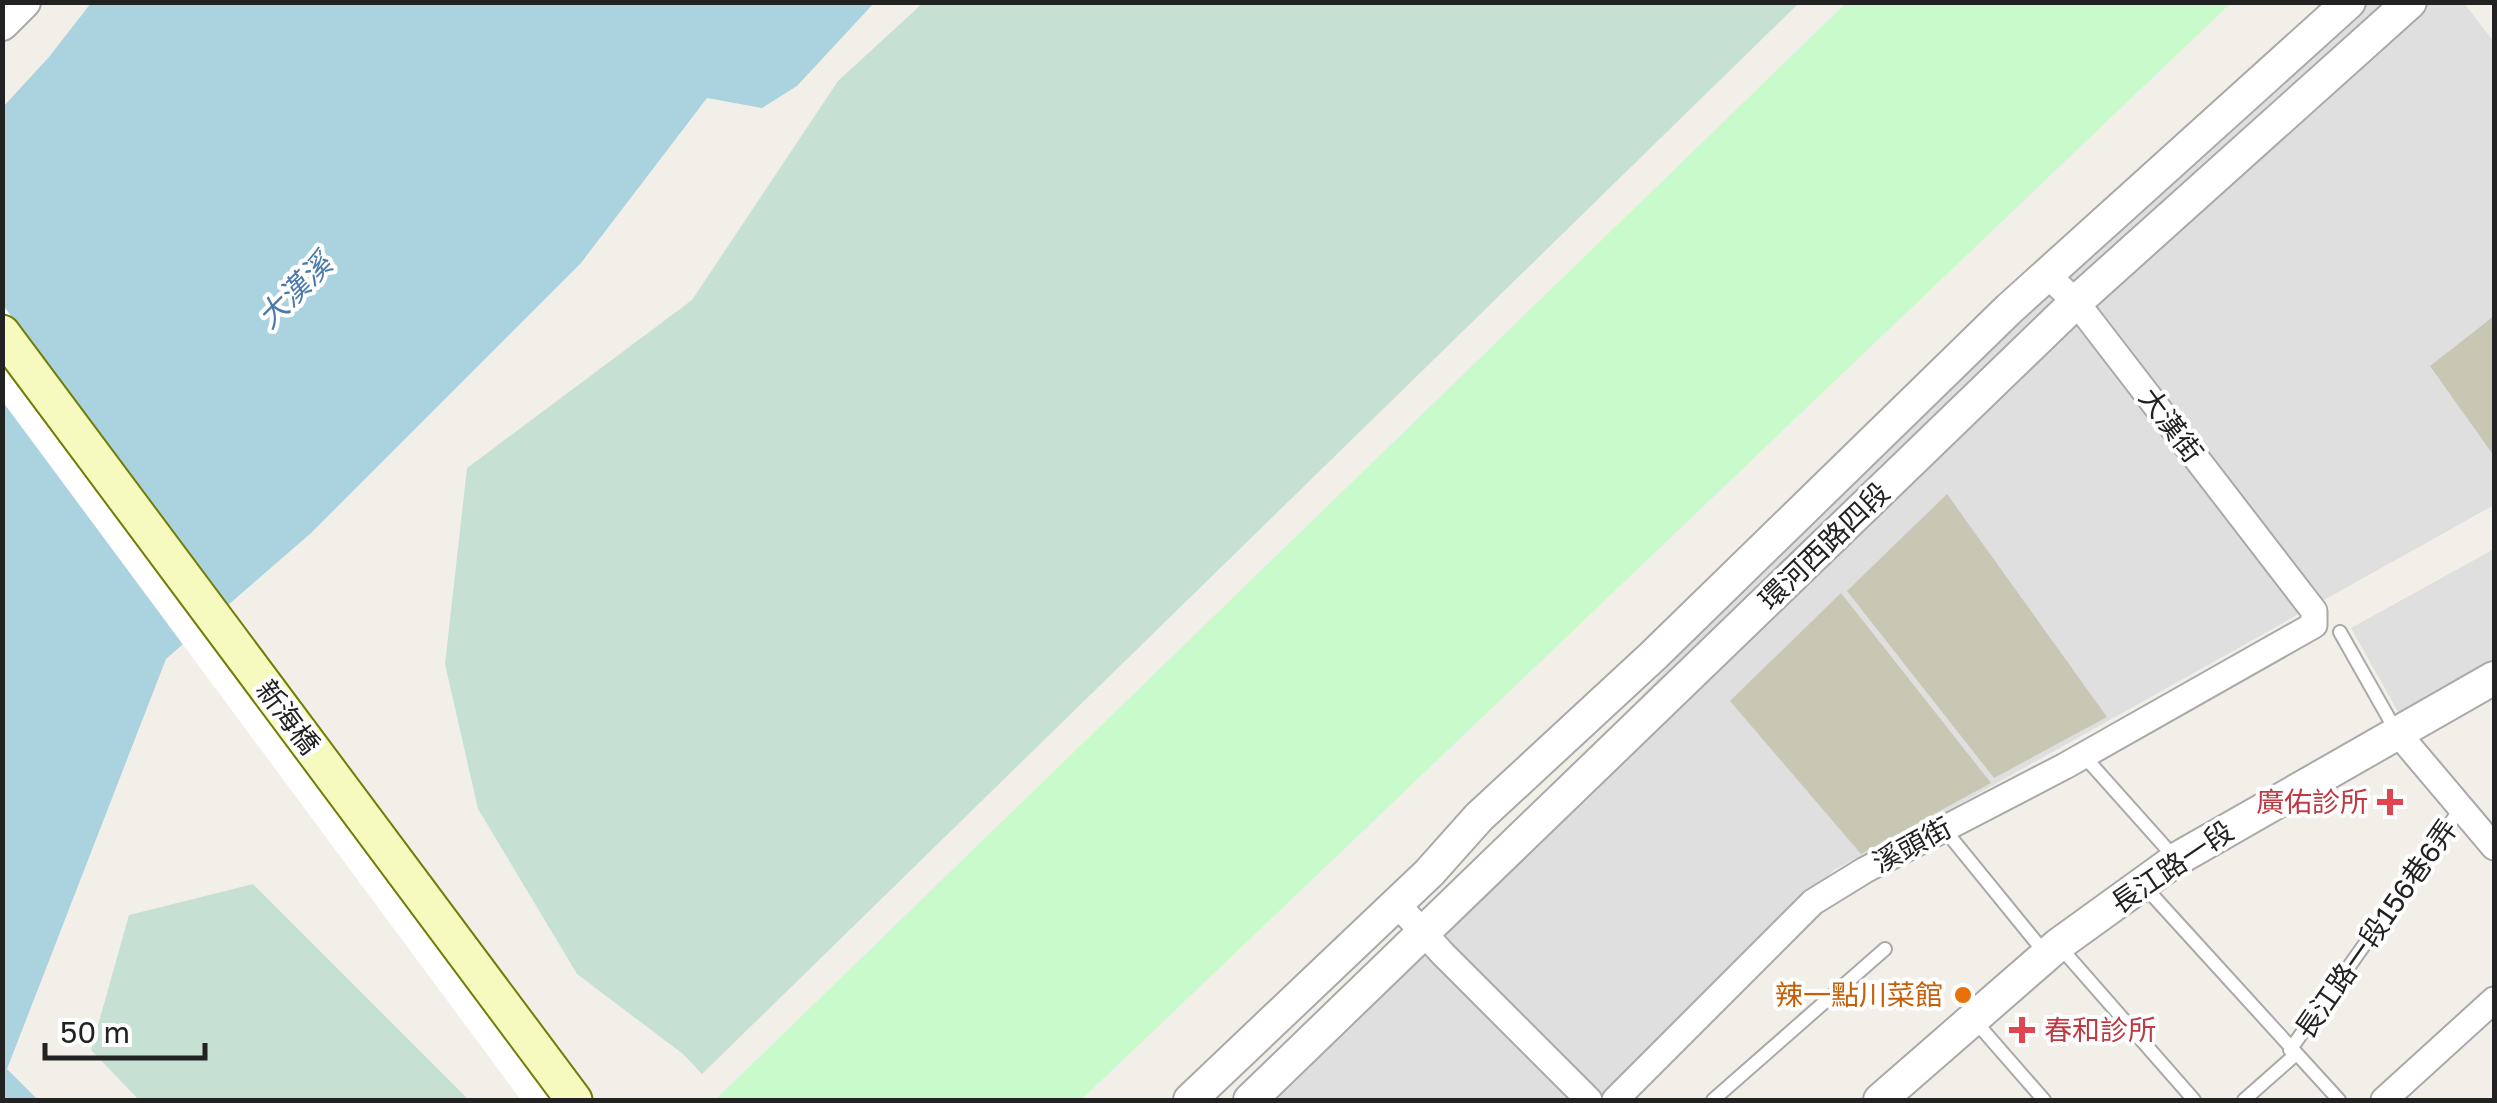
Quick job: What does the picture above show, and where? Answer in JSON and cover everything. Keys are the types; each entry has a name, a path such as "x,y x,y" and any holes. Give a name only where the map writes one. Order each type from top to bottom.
{"main road":[{"name":"新海橋","path":"2,332 574,1100"},
{"name":"新海橋","path":"2,362 549,1100"}],"street":[{"path":"2,24 24,2"},
{"name":"環河西路四段","path":"1190,1100 2008,309 2349,2"},
{"name":"環河西路四段","path":"1250,1100 2076,302 2410,2"},
{"name":"大漢街","path":"2047,275 2076,302 2314,611 2314,625 2258,657"},
{"name":"溪頭街","path":"1616,1100 1814,902 1865,870 2084,755 2258,657"},
{"name":"長江路一段","path":"1890,1097 2053,950 2142,884 2396,731 2494,678"},
{"path":"2396,731 2494,847"},
{"path":"1397,904 1589,1100"},
{"path":"2384,1100 2494,1000"}],"lane":[{"path":"2340,632 2396,731"},
{"path":"2084,755 2177,860"},
{"name":"長江路一段156巷6弄","path":"2244,1100 2293,1052 2461,808"},
{"path":"1944,829 2194,1100"},
{"path":"2142,884 2339,1100"},
{"path":"1714,1100 1884,949"},
{"path":"1973,1019 2044,1100"}],"shaded area":[{"path":"924,2 1799,3 702,1074 683,1054 577,974 478,809 445,664 467,468 692,300 838,81"},
{"path":"2366,3 2464,3 2494,42 2494,505 1834,870 1607,1100 1269,1100 1823,499 2005,327"},
{"path":"2494,316 2494,456 2430,366"},
{"path":"1947,494 2107,717 1994,778 1847,591"},
{"path":"2494,549 2494,669 2402,719 2351,628"},
{"path":"1841,593 1991,783 1861,854 1730,701"},
{"path":"253,884 469,1100 139,1100 91,1050 129,915"}],"green space":[{"path":"1846,3 2231,3 1081,1100 715,1100"}],"water":[{"name":"大漢溪","path":"91,3 874,3 797,86 762,108 707,98 581,263 311,533 166,659 7,1069 38,1100 2,1100 2,108"}],"pier":[{"path":"2,304 591,1100 521,1100 3,402"}],"place":[{"name":"廣佑診所","path":"2390,802"},
{"name":"辣一點川菜館","path":"1963,995"},
{"name":"春和診所","path":"2022,1030"}]}
